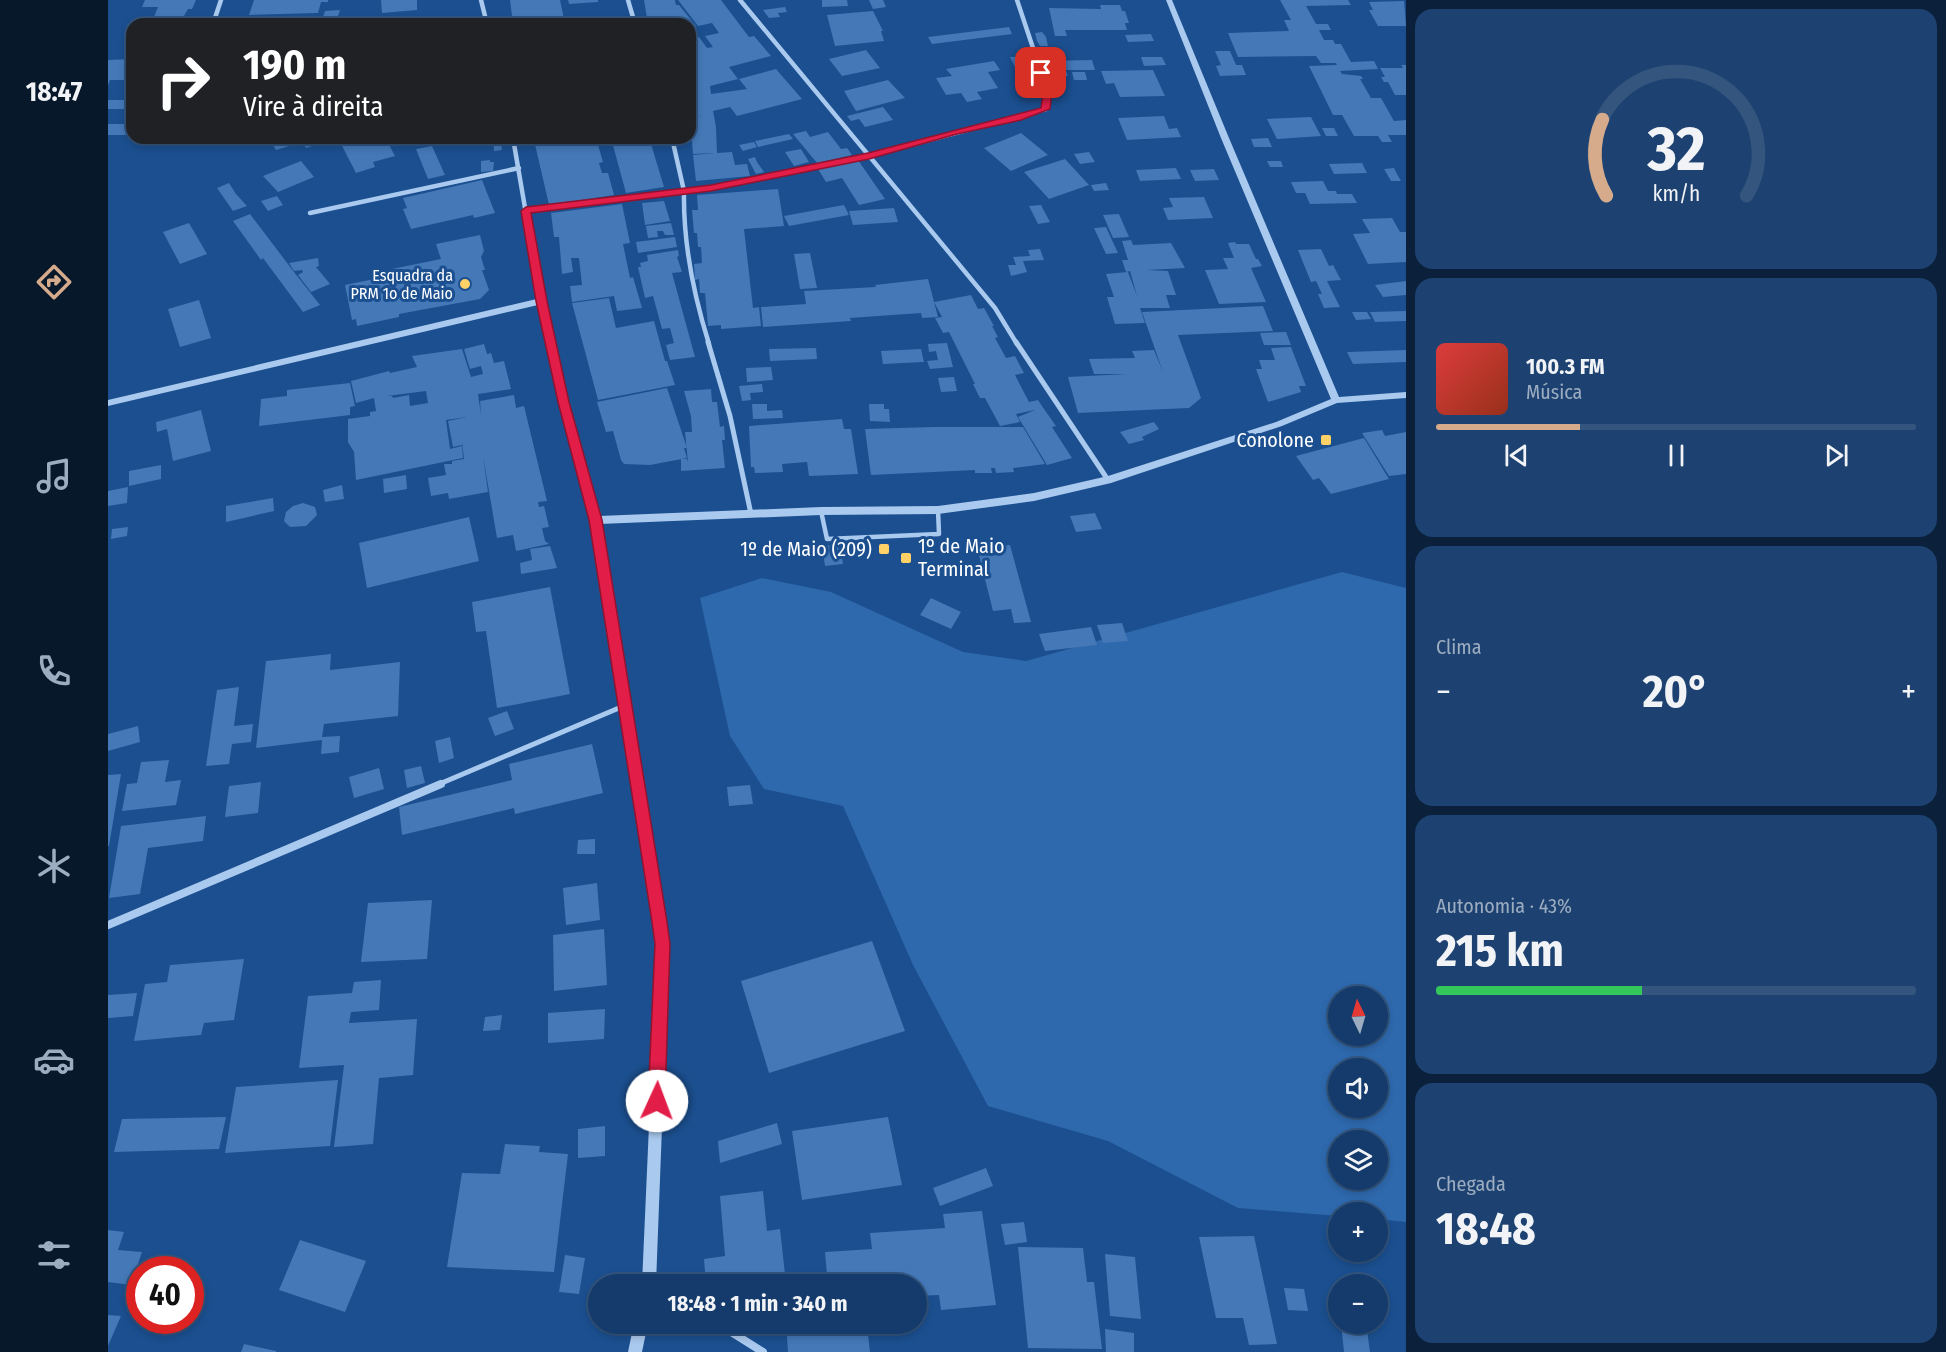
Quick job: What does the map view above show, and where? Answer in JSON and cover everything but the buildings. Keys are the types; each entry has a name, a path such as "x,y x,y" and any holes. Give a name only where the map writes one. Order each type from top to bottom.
{"street":[{"path":"215,18 221,0"},
{"path":"481,0 486,18"},
{"path":"628,0 633,18"},
{"path":"740,0 995,308 1038,378 1108,480"},
{"path":"526,211 711,188 869,156 1046,109 1048,93 1017,0"},
{"path":"1169,0 1336,400"},
{"path":"514,144 541,301 563,402 596,520 663,944 651,1274"},
{"path":"673,144 684,191 682,219 687,266 726,402 751,514"},
{"path":"310,213 519,168"},
{"path":"108,403 541,301"},
{"path":"596,520 821,511 938,510 1034,496 1108,480 1279,424 1336,400 1406,395"},
{"path":"108,925 626,705"},
{"path":"635,1352 639,1334"},
{"path":"734,1334 762,1352"}],"lane":[{"path":"821,511 827,539 939,534 938,510"}],"shaded area":[{"path":"1342,572 1406,588 1406,1222 1388,1220 1388,1202 1328,1202 1328,1215 1238,1208 1108,1141 988,1106 913,965 843,806 764,789 730,736 700,598 762,578 831,592 963,652 1026,661"}],"place":[{"name":"Esquadra da PRM 1o de Maio","path":"465,284"},
{"name":"Conolone","path":"1326,440"},
{"name":"1º de Maio (209)","path":"884,549"},
{"name":"1º de Maio Terminal","path":"906,558"}],"route":[{"path":"657,1101 663,944 596,520 563,402 541,301 526,211 711,188 869,156 1018,118 1046,109 1048,93 1041,73"}]}
